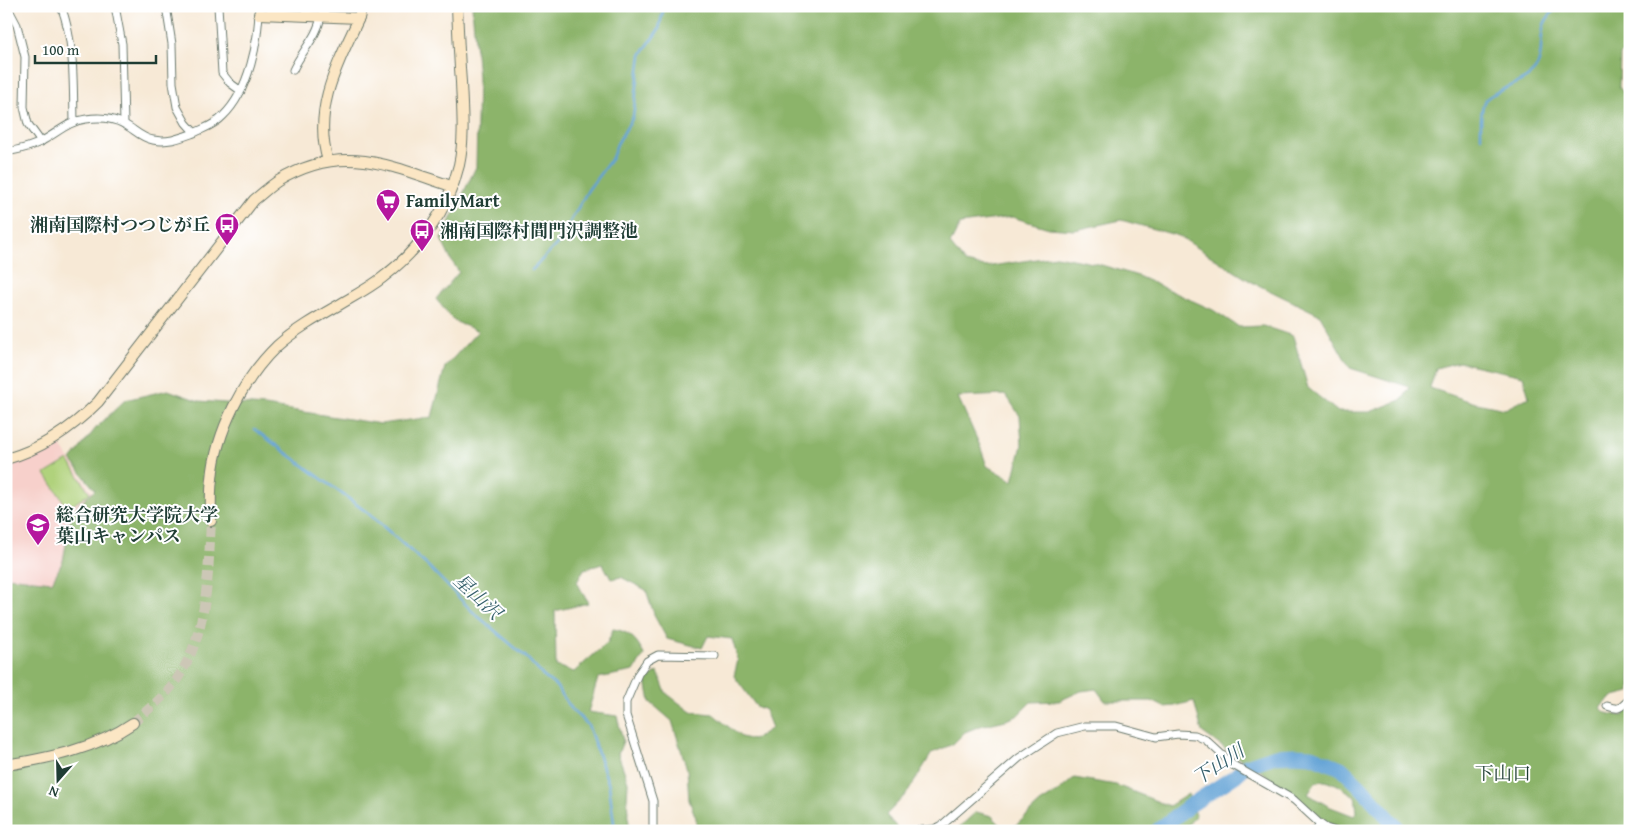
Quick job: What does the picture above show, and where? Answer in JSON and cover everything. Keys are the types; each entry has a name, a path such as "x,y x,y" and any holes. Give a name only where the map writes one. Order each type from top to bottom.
{"street":[{"path":"7,6 17,25 25,57 24,108 28,124 41,142"},
{"path":"61,6 68,25 73,67 74,122"},
{"path":"115,6 122,44 124,124"},
{"path":"166,6 172,44 173,83 177,107 186,123 194,132"},
{"path":"218,6 222,73 230,83 241,91"},
{"path":"328,161 323,139 322,117 328,90 359,18 362,6"},
{"path":"211,521 212,478 218,446 232,410 248,382 278,346 300,328 380,279 404,260 424,237 441,211 459,164 462,110 457,6"},
{"path":"6,152 41,142 74,122 87,118 109,119 124,124 144,138 167,141 182,138 209,127 223,116 241,91 253,57 259,10 359,18"},
{"path":"293,70 297,60 320,27 321,16"},
{"path":"6,459 53,439 81,419 98,402 254,200 278,181 301,169 328,161 369,160 451,186"},
{"path":"653,831 653,801 626,715 626,702 638,674 647,661 658,655 715,656"},
{"path":"1607,706 1616,709 1621,708 1630,700"},
{"path":"6,765 52,757 93,744 119,732 133,722"},
{"path":"912,831 934,829 941,826 1019,758 1056,733 1085,726 1116,726 1156,737 1178,734 1195,735 1206,740 1233,765 1294,800 1320,824 1336,831"},
{"path":"1315,831 1320,824"}],"shaded area":[{"name":"総合研究大学院大学 葉山キャンパス","path":"60,445 95,496 64,585 6,580 6,466"}],"green space":[{"path":"472,6 1630,6 1630,52 1620,54 1619,87 1630,101 1630,692 1614,696 1600,707 1606,713 1623,716 1628,705 1630,705 1630,831 1404,831 1402,828 1398,831 1349,831 1328,824 1264,773 1232,754 1202,732 1194,701 1164,707 1152,701 1105,701 1096,689 1081,691 1059,701 1031,702 1017,716 965,732 953,744 932,753 908,792 886,815 900,831 696,831 696,818 689,800 687,769 672,721 650,702 646,680 658,672 666,693 691,712 713,714 741,737 753,740 772,728 765,710 756,706 734,676 738,660 732,639 708,636 702,648 667,639 655,617 646,590 621,577 611,579 603,564 584,569 577,582 588,603 555,611 556,666 574,672 608,642 613,629 624,632 632,637 644,655 634,671 598,678 588,712 617,716 623,741 618,754 628,782 629,825 627,831 6,831 6,577 52,582 63,561 72,511 95,490 71,460 96,428 125,400 168,390 199,401 265,406 381,424 432,417 445,367 478,331 454,321 436,299 459,272 441,239 476,167 478,78","holes":["1012,217 1049,228 1075,230 1121,220 1179,236 1250,281 1320,315 1350,368 1410,387 1403,399 1370,412 1338,412 1308,388 1293,336 1263,326 1239,327 1213,310 1138,276 1098,264 1056,256 985,267 965,263 950,244 960,224","1459,362 1523,376 1529,397 1505,409 1472,402 1430,388 1436,368","1006,395 1020,416 1022,445 1013,481 987,466 958,397","1325,781 1336,784 1355,796 1357,812 1354,816 1328,806 1308,794 1316,782"]},
{"path":"68,460 90,493 68,508 45,474"},
{"path":"1074,778 1116,785 1169,806 1188,794 1196,815 1183,831 1010,831 1040,803 1059,791"},
{"path":"976,812 992,816 1006,831 955,831"}],"waterway":[{"path":"532,270 557,244 588,190 612,158 617,144 633,117 641,55 659,29 664,6"},
{"path":"1481,137 1481,115 1484,102 1493,94 1523,80 1535,70 1540,59 1544,25 1557,6"},
{"name":"星山沢","path":"254,429 368,513 430,568 473,612 527,658 544,677 556,686 573,711 588,725 609,785 615,831"},
{"name":"下山川","path":"1157,831 1189,806 1235,776 1246,766 1275,756 1294,755 1311,756 1341,768 1360,786 1400,831"}],"tunnel":[{"path":"133,723 172,686 184,668 193,649 204,607 211,521"}],"place":[{"name":"FamilyMart","path":"388,222"},
{"name":"湘南国際村つつじが丘","path":"227,246"},
{"name":"湘南国際村間門沢調整池","path":"422,252"},
{"name":"総合研究大学院大学 葉山キャンパス","path":"38,546"}],"district":[{"name":"下山口","path":"1503,773"}]}
